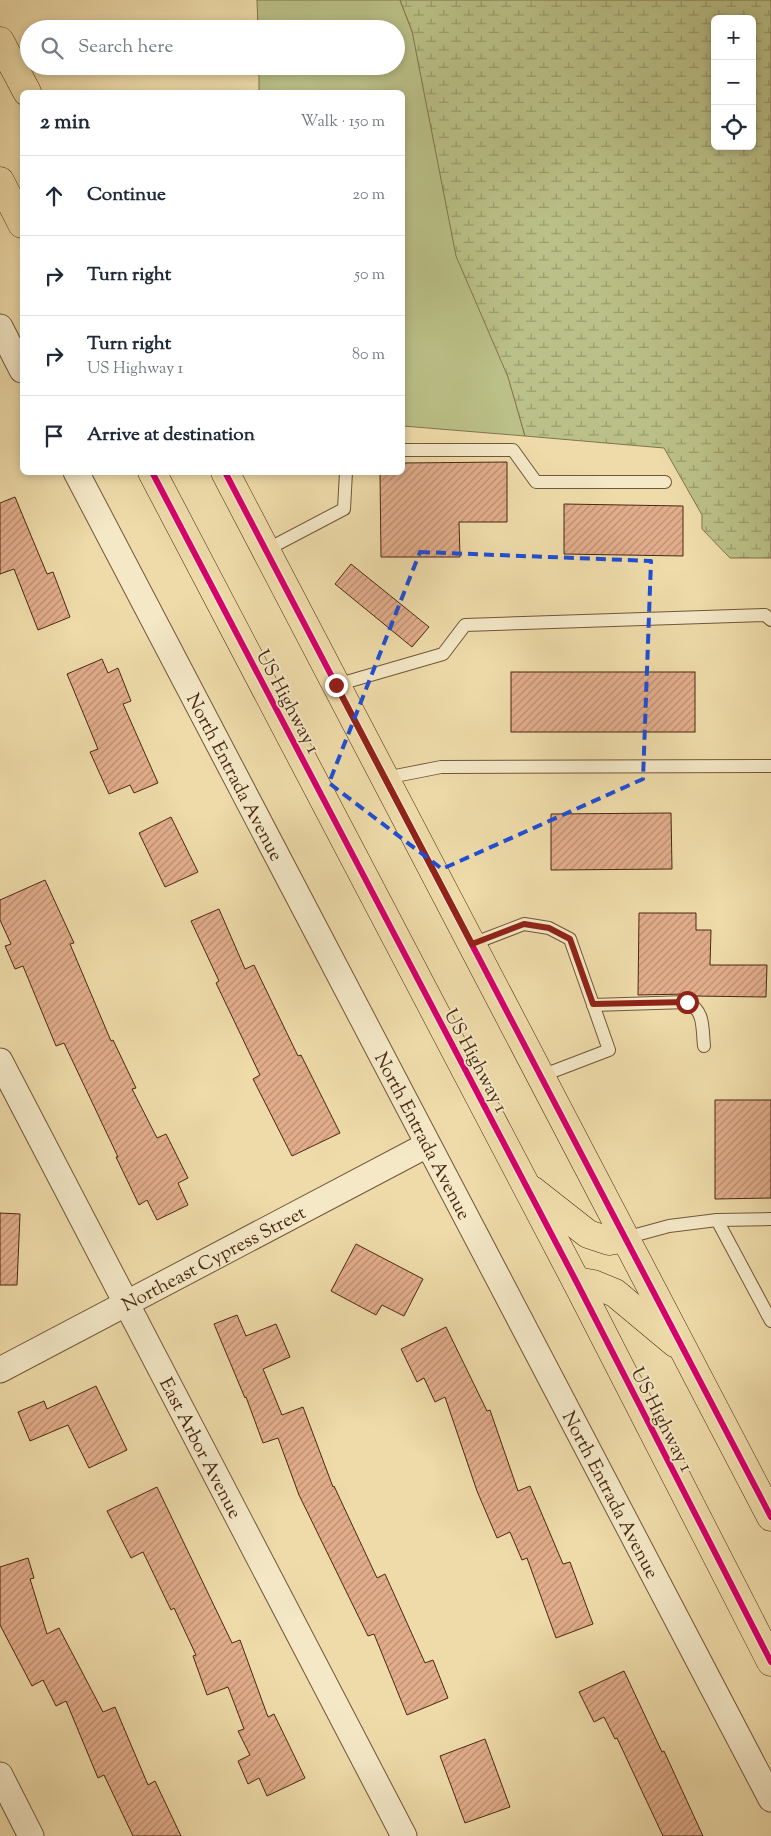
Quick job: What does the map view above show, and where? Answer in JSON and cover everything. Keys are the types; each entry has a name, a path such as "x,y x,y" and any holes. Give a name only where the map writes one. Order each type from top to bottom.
{"main road":[{"path":"0,41 26,90"},
{"path":"0,181 20,220"},
{"name":"US Highway 1","path":"154,475 576,1281 771,1662"},
{"path":"227,475 769,1511"},
{"path":"525,1184 588,1234 609,1240 626,1238"},
{"path":"576,1281 593,1284 615,1293 684,1350"}],"street":[{"path":"0,327 20,366"},
{"name":"North Entrada Avenue","path":"78,475 771,1799"},
{"name":"East Arbor Avenue","path":"0,1061 404,1836"},
{"name":"Northeast Cypress Street","path":"0,1370 427,1145"},
{"path":"0,1775 31,1836"}],"lane":[{"path":"405,450 513,450 536,482 665,482"},
{"path":"266,550 344,509 346,475"},
{"path":"336,685 443,654 465,625 765,615 771,620"},
{"path":"385,778 441,767 771,766"},
{"path":"472,944 524,924 549,928 570,939 609,1050 541,1076"},
{"path":"593,1004 687,1002 695,1006 701,1014 704,1046"},
{"path":"626,1238 669,1226 717,1220 771,1219"},
{"path":"717,1220 771,1321"}],"highlighted area":[{"path":"420,552 651,561 643,779 442,869 329,783"}],"green space":[{"path":"257,0 400,0 412,31 525,436 405,426 405,90 259,90 258,75 405,75 405,20 258,20"},
{"path":"400,0 771,0 771,558 730,558 702,529 702,515 664,448 525,436 508,377 456,256 412,31"}],"building":[{"path":"507,462 507,522 459,522 460,557 381,557 380,475 405,475 405,463"},
{"path":"15,497 47,574 53,572 70,617 38,630 14,569 0,574 0,503"},
{"path":"564,504 683,506 683,556 564,554"},
{"path":"351,564 429,627 412,647 335,584"},
{"path":"102,659 108,673 118,668 131,701 123,704 158,783 134,793 130,785 109,794 90,752 98,749 67,674"},
{"path":"511,672 695,672 695,732 511,732"},
{"path":"671,813 672,869 551,870 551,814"},
{"path":"171,817 198,872 165,887 139,833"},
{"path":"45,880 74,943 70,944 111,1041 113,1040 136,1088 132,1089 157,1138 166,1134 188,1178 178,1183 188,1205 157,1220 147,1200 139,1205 64,1043 56,1046 23,966 15,969 5,946 11,944 0,920 0,900"},
{"path":"219,909 245,969 254,965 298,1056 301,1055 340,1133 292,1156 253,1079 260,1075 216,983 219,981 191,921"},
{"path":"639,913 696,913 696,930 711,930 710,965 767,965 766,997 693,996 687,994 638,995"},
{"path":"715,1100 771,1100 771,1198 715,1199"},
{"path":"0,1213 20,1214 17,1285 0,1285"},
{"path":"356,1244 423,1279 404,1316 382,1305 376,1315 331,1291"},
{"path":"237,1315 246,1336 276,1324 290,1357 263,1369 282,1415 303,1407 333,1487 377,1578 385,1574 425,1663 433,1660 448,1698 407,1715 374,1634 368,1636 299,1495 278,1438 263,1443 246,1397 214,1324"},
{"path":"446,1327 487,1411 490,1410 518,1491 530,1486 563,1564 570,1562 593,1624 556,1638 527,1558 522,1560 510,1532 497,1538 477,1491 445,1397 435,1402 424,1378 417,1382 401,1349"},
{"path":"96,1386 127,1450 89,1468 68,1425 30,1441 18,1412 44,1401 47,1409"},
{"path":"157,1487 232,1643 240,1640 268,1717 274,1714 305,1778 267,1796 259,1778 248,1784 238,1761 250,1755 238,1731 244,1729 228,1687 207,1695 193,1656 196,1655 174,1608 171,1610 143,1552 131,1558 107,1511"},
{"path":"28,1558 34,1578 30,1579 47,1634 59,1628 103,1712 115,1707 148,1785 155,1781 181,1836 133,1836 104,1775 98,1778 66,1701 56,1706 43,1680 32,1686 0,1625 0,1567"},
{"path":"624,1671 662,1752 664,1751 703,1836 663,1836 617,1738 615,1739 604,1717 594,1722 579,1692"},
{"path":"485,1739 510,1807 465,1823 440,1756"}],"cycle path":[{"path":"154,475 576,1281 771,1662"},
{"path":"227,475 771,1517"}],"route":[{"path":"336,685 472,944 524,924 549,928 570,939 593,1004 687,1002"}]}
